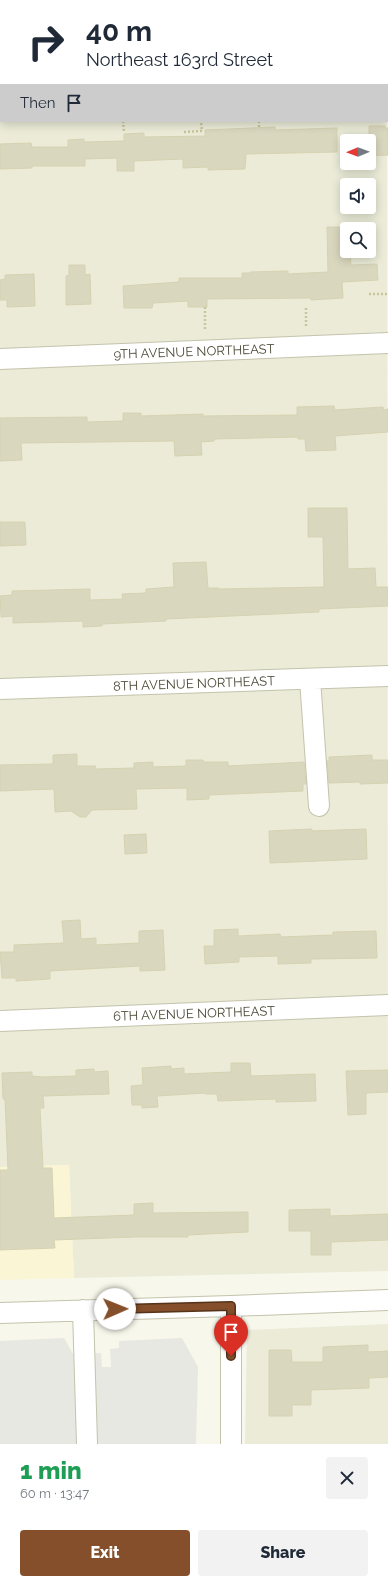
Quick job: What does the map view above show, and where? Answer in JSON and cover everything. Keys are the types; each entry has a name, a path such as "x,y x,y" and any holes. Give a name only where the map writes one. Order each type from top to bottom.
{"street":[{"name":"9TH AVENUE NORTHEAST","path":"0,359 388,343"},
{"name":"8TH AVENUE NORTHEAST","path":"0,689 388,676"},
{"path":"310,679 318,806"},
{"name":"6TH AVENUE NORTHEAST","path":"0,1021 388,1005"},
{"path":"0,1313 37,1304 83,1310 388,1300"},
{"path":"231,1306 231,1444"},
{"path":"83,1310 87,1444"}],"path":[{"path":"123,122 124,132"},
{"path":"184,132 202,132 201,122"},
{"path":"259,122 259,128"},
{"path":"369,294 388,294"},
{"path":"205,307 205,333"}],"shaded area":[{"path":"0,122 387,122 388,1271 74,1278 69,1165 0,1167"},
{"path":"69,1165 74,1278 0,1280 0,1167"},
{"path":"388,1324 388,1444 245,1444 247,1330"},
{"path":"64,1338 73,1354 101,1353 102,1367 111,1367 110,1349 119,1348 119,1341 182,1338 198,1367 196,1444 0,1444 0,1341"}],"building":[{"path":"369,126 385,126 385,128 388,128 388,155 376,156 376,134 369,134"},
{"path":"275,127 275,130 337,128 337,152 246,154 245,169 208,170 208,167 183,168 183,159 134,161 134,171 117,171 117,158 85,159 85,166 32,166 32,168 0,169 0,144 31,143 32,147 68,147 68,140 84,139 84,142 124,141 124,134 144,133 144,137 205,136 205,130"},
{"path":"327,227 340,227 340,258 350,258 351,265 377,264 378,280 342,282 343,298 311,300 311,298 207,299 207,307 188,307 188,301 153,303 152,308 124,308 123,286 179,282 179,278 242,278 242,273 250,272 288,271 288,274 328,272"},
{"path":"69,265 85,265 85,275 90,274 91,304 66,305 66,276 69,275"},
{"path":"34,274 35,306 7,307 7,300 0,300 0,280 5,279 5,275"},
{"path":"334,406 335,410 383,407 384,410 388,409 388,432 335,436 336,450 306,451 305,439 298,439 298,437 214,439 214,441 201,442 202,455 175,456 174,441 21,443 22,460 0,461 0,418 87,417 87,422 123,421 123,413 141,413 141,416 203,414 203,416 297,415 297,407"},
{"path":"308,508 347,508 348,569 375,568 376,587 388,587 388,606 319,609 319,612 166,619 166,621 102,624 102,626 83,627 83,621 13,623 13,616 1,617 0,596 12,595 12,591 90,589 90,600 123,599 122,594 146,593 146,589 174,587 173,563 206,562 208,588 324,587 323,537 308,537"},
{"path":"0,522 25,522 26,545 0,546"},
{"path":"77,754 77,766 96,766 95,769 134,768 134,763 153,762 153,767 186,766 186,760 228,762 228,766 304,762 306,784 303,784 303,791 209,795 209,799 187,800 187,788 136,789 137,809 92,810 86,817 80,817 71,811 55,812 54,789 0,791 0,765 53,764 53,755"},
{"path":"372,755 372,760 388,760 388,783 329,783 327,761 329,761 329,757"},
{"path":"312,829 312,831 366,829 367,859 270,863 269,831"},
{"path":"146,834 147,853 125,854 124,835"},
{"path":"80,920 81,939 96,938 96,945 139,943 139,931 163,930 165,970 140,971 140,966 50,971 50,979 16,981 16,978 2,978 0,952 14,952 14,945 64,943 62,921"},
{"path":"238,929 238,936 280,934 281,937 333,935 333,932 376,931 377,958 311,959 311,963 278,964 278,956 239,957 239,962 205,964 204,946 214,946 214,930"},
{"path":"231,1063 250,1063 251,1076 315,1074 316,1101 276,1102 276,1099 218,1101 217,1094 205,1093 157,1096 158,1107 142,1108 142,1105 132,1105 131,1086 143,1085 142,1068 171,1066 171,1069 184,1068 184,1074 231,1072"},
{"path":"94,1069 94,1072 108,1071 109,1094 43,1096 44,1108 40,1108 43,1168 52,1168 54,1218 134,1215 134,1204 153,1203 153,1213 248,1212 248,1232 188,1235 188,1237 134,1237 54,1240 55,1248 0,1250 0,1170 8,1170 5,1099 3,1099 2,1073 32,1072 32,1076 43,1077 76,1076 76,1070"},
{"path":"388,1070 388,1092 366,1093 366,1114 348,1115 346,1071"},
{"path":"330,1209 330,1216 388,1214 388,1240 331,1242 331,1255 311,1255 311,1231 289,1231 289,1210"},
{"path":"368,1345 368,1352 388,1351 388,1377 369,1378 369,1388 311,1390 311,1405 292,1405 292,1416 269,1416 269,1350 291,1350 292,1362 323,1362 323,1347"}],"route":[{"path":"115,1309 231,1306 231,1356"}]}
